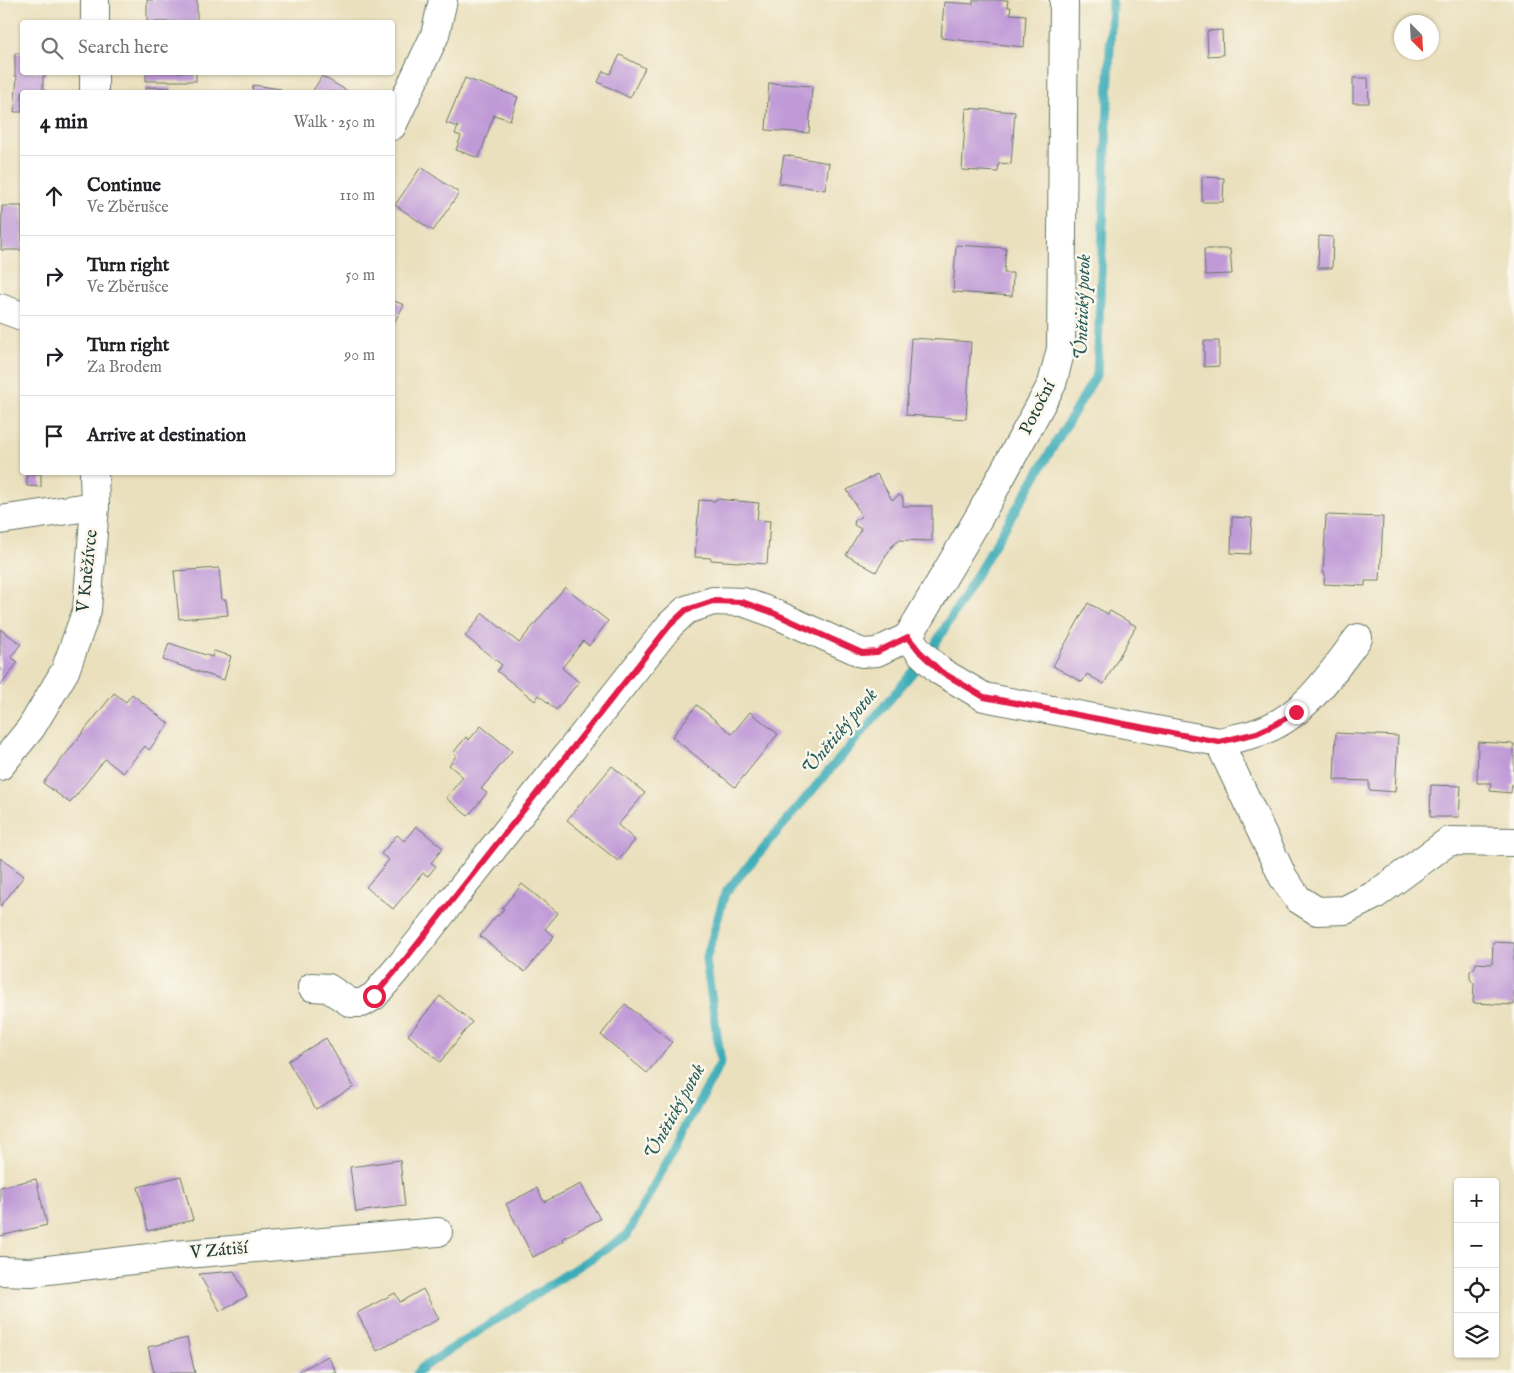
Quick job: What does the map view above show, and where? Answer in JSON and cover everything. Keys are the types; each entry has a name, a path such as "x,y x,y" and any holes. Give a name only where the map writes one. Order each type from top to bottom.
{"street":[{"path":"95,0 95,20"},
{"path":"395,120 435,35 443,0"},
{"name":"Potoční","path":"914,645 979,517 1052,384 1062,349 1064,0"},
{"path":"94,75 94,90"},
{"path":"0,308 20,315"},
{"name":"V Kněžívce","path":"0,766 31,728 65,671 87,610 95,506 94,475"},
{"path":"0,520 95,506"},
{"path":"312,987 328,988 351,1003 362,1003 374,996 404,961 670,625 686,610 713,601 742,602 771,612 862,653 914,645 940,671 984,697 1219,742 1257,733 1296,712 1317,693 1358,638"},
{"path":"1219,742 1283,877 1298,898 1317,911 1345,910 1375,896 1449,841 1514,842"},
{"name":"V Zátiší","path":"0,1270 31,1272 175,1255 438,1232"}],"building":[{"path":"147,0 197,0 197,20 147,20"},
{"path":"973,0 1008,0 1007,7 1011,7 1010,14 1026,15 1024,47 941,38 944,2 973,4"},
{"path":"1222,30 1223,55 1208,56 1207,31"},
{"path":"15,53 20,53 20,75 46,75 43,76 43,90 20,90 20,112 14,112 17,76 15,76"},
{"path":"620,55 645,68 630,98 598,82 603,71 610,74"},
{"path":"146,75 196,75 196,81 146,81"},
{"path":"322,76 346,90 313,90"},
{"path":"465,78 518,97 510,120 494,115 479,158 456,150 461,136 455,134 458,127 446,123"},
{"path":"1353,78 1368,78 1369,103 1353,103"},
{"path":"769,83 812,86 809,133 766,130"},
{"path":"253,85 281,89 281,90 252,90"},
{"path":"146,87 172,88 172,90 146,90"},
{"path":"966,108 1015,112 1011,164 999,163 998,172 962,170"},
{"path":"784,155 829,163 825,190 779,183"},
{"path":"421,167 459,193 433,231 395,205"},
{"path":"1202,177 1224,178 1223,202 1202,202"},
{"path":"2,206 20,206 20,250 1,250"},
{"path":"1319,236 1333,237 1332,268 1318,268"},
{"path":"956,245 1006,248 1004,273 1013,273 1012,296 953,292"},
{"path":"1204,249 1230,249 1232,274 1205,275"},
{"path":"395,301 404,305 395,321"},
{"path":"911,338 971,342 966,419 906,415"},
{"path":"1204,341 1219,341 1219,366 1204,367"},
{"path":"877,474 892,500 899,495 903,498 903,506 932,506 932,541 900,540 892,546 876,572 846,555 861,529 854,525 855,520 862,516 847,490"},
{"path":"27,475 41,475 41,487 27,486"},
{"path":"716,499 759,503 757,520 770,521 767,564 695,557 699,500 715,501"},
{"path":"1326,515 1383,517 1380,581 1365,581 1365,586 1324,584"},
{"path":"1232,517 1252,518 1250,554 1231,553"},
{"path":"219,568 222,600 226,600 228,615 179,619 174,571"},
{"path":"565,587 608,621 589,646 583,641 562,668 579,682 556,710 539,695 535,701 497,671 502,665 465,636 483,613 519,643"},
{"path":"1088,603 1108,614 1110,611 1136,626 1104,684 1087,674 1082,682 1053,666"},
{"path":"0,629 21,644 11,657 18,662 0,686"},
{"path":"169,643 212,657 214,651 231,656 224,680 163,660"},
{"path":"114,693 126,702 132,694 169,724 149,750 145,746 123,773 105,759 70,803 43,783"},
{"path":"697,705 732,734 750,712 778,734 735,787 672,737"},
{"path":"481,726 512,751 481,789 487,793 468,816 446,798 463,777 449,765 456,756 453,753 466,737 469,740"},
{"path":"1336,733 1398,736 1395,792 1369,790 1369,781 1334,780"},
{"path":"1478,742 1514,744 1514,785 1512,784 1511,793 1490,791 1491,783 1477,783"},
{"path":"612,766 645,793 618,825 635,840 618,861 567,820"},
{"path":"1431,785 1461,786 1459,817 1430,817"},
{"path":"416,826 443,848 431,863 436,866 428,876 423,873 393,909 366,887 389,860 381,854 397,835 404,841"},
{"path":"0,858 24,876 0,907"},
{"path":"522,884 558,913 545,929 554,936 525,972 480,936 504,909 502,908"},
{"path":"1493,942 1514,943 1514,1005 1473,1003 1474,984 1470,979 1470,971 1475,967 1476,963 1492,964"},
{"path":"440,996 472,1022 440,1062 408,1035"},
{"path":"625,1004 672,1042 647,1073 601,1035"},
{"path":"326,1038 354,1087 316,1109 288,1061"},
{"path":"400,1160 405,1206 356,1212 350,1167"},
{"path":"181,1176 193,1220 148,1231 138,1187"},
{"path":"36,1179 47,1225 0,1236 0,1187"},
{"path":"581,1184 600,1219 563,1238 564,1241 533,1257 506,1204 537,1188 544,1202"},
{"path":"234,1271 247,1296 220,1311 199,1274"},
{"path":"423,1289 439,1319 377,1351 357,1313 395,1293 400,1302"},
{"path":"187,1338 195,1373 154,1373 148,1347"},
{"path":"328,1356 337,1373 296,1373"}],"waterway":[{"name":"Únětický potok","path":"417,1373 423,1367 627,1235 721,1062 706,960 725,893 931,651 1097,374 1112,0"}],"route":[{"path":"374,996 404,961 670,625 686,610 713,601 742,602 771,612 862,653 877,652 908,637 920,652 940,671 984,697 1219,742 1257,733 1296,712"}]}
